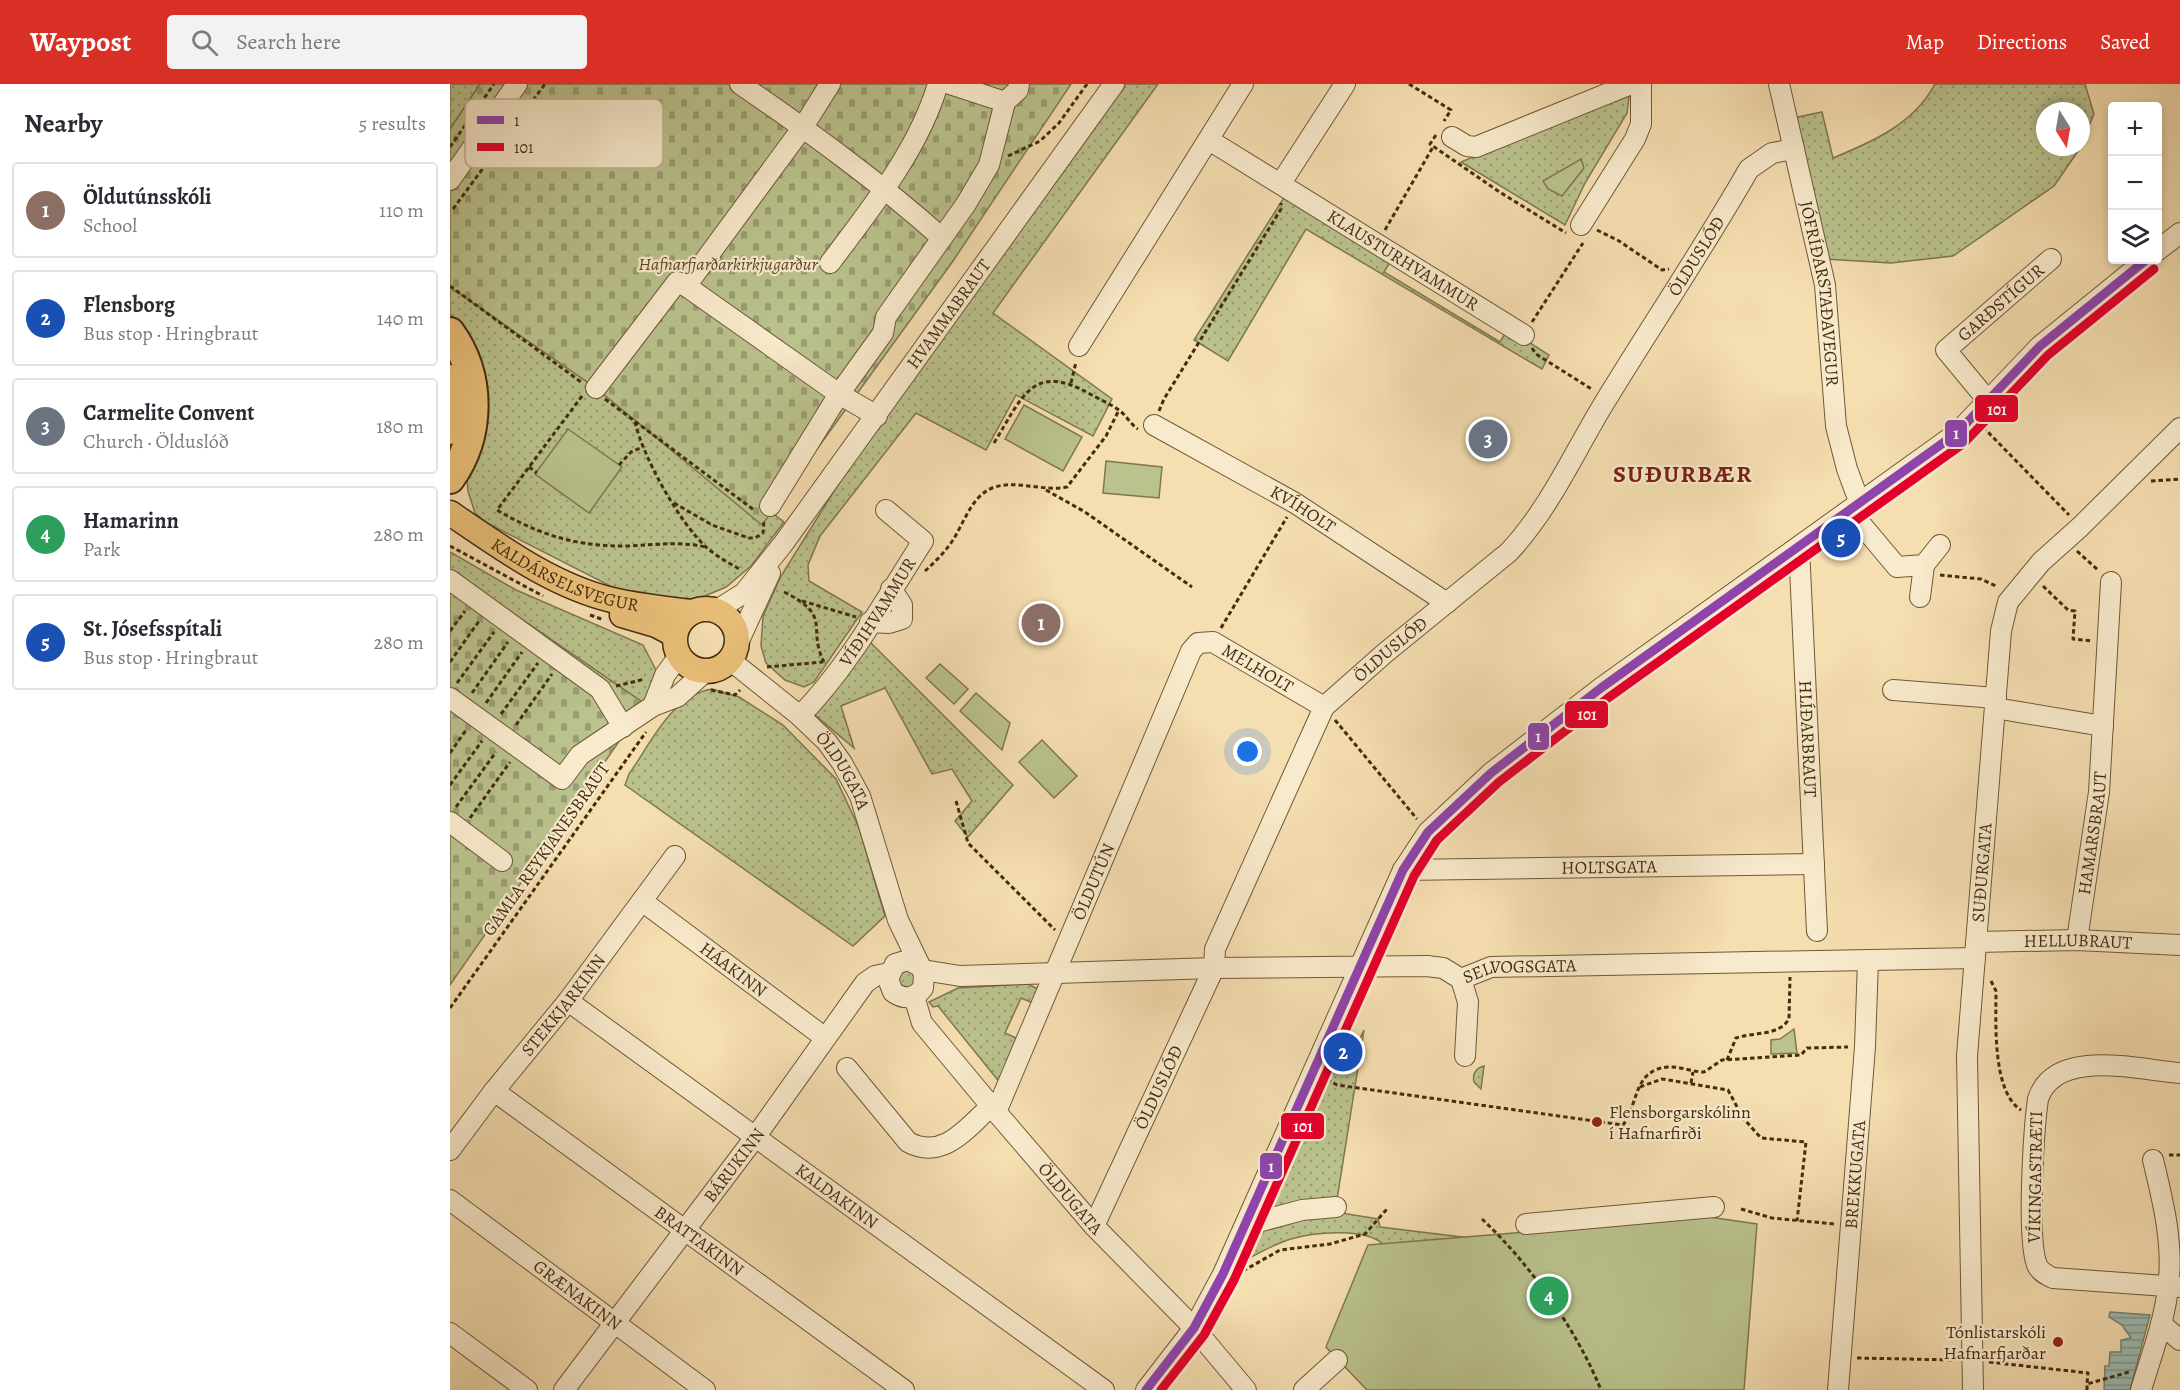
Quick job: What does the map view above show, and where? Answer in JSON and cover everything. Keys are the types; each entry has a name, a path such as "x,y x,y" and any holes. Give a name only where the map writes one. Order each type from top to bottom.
{"highway":[{"path":"450,332 466,363 474,402 470,436 450,479"},
{"path":"450,379 451,422"}],"main road":[{"name":"KALDÁRSELSVEGUR","path":"450,513 514,556 558,580 591,594 627,603 690,612"},
{"name":"KALDÁRSELSVEGUR","path":"450,532 534,580 605,610 656,626 673,655"},
{"path":"699,609 717,610 731,621 735,628 734,652 723,666 706,671 687,665 673,655 680,622 690,612 699,609"}],"street":[{"path":"507,99 517,84"},
{"path":"686,286 804,127 830,84"},
{"path":"831,263 886,188 917,135 938,84"},
{"path":"950,84 1005,102"},
{"path":"762,512 839,394 884,333 886,317 966,204 988,165 1005,102 1018,90 1019,84"},
{"name":"HVAMMABRAUT","path":"717,610 744,594 783,544 1114,84"},
{"path":"1079,346 1243,84"},
{"path":"1281,183 1345,84"},
{"path":"1452,137 1467,146 1476,147 1631,84"},
{"path":"1582,234 1635,139 1641,124 1641,84"},
{"name":"JÓFRÍÐARSTAÐAVEGUR","path":"1779,84 1825,285 1836,426 1855,508 1897,567 1923,569"},
{"path":"750,87 886,188 942,238"},
{"name":"KLAUSTURHVAMMUR","path":"1209,140 1524,335"},
{"name":"ÖLDUSLÓÐ","path":"1094,1226 1214,968 1215,949 1324,707 1509,552 1527,532 1552,496 1608,398 1749,169 1772,153 1794,149"},
{"path":"450,180 465,159"},
{"path":"2162,246 2180,233"},
{"name":"GARÐSTÍGUR","path":"1989,402 1946,350 2051,259"},
{"path":"1146,1390 1194,1328 1223,1274 1247,1225 1403,870 1428,832 1491,773 1569,712 1957,433 2040,346 2141,264"},
{"path":"591,390 677,282 686,286 839,394 877,416"},
{"name":"KVÍHOLT","path":"1154,425 1295,503 1447,603"},
{"name":"SUÐURGATA","path":"1972,1390 1967,1056 2001,631 2013,595 2041,562 2080,527 2180,428"},
{"name":"VÍÐIHVAMMUR","path":"800,716 820,695 923,541 886,510"},
{"name":"HVAMMABRAUT","path":"734,652 783,544"},
{"path":"1920,597 1923,569 1940,545"},
{"name":"HLÍÐARBRAUT","path":"1799,548 1817,932"},
{"name":"HAMARSBRAUT","path":"2078,940 2099,792 2103,726 2105,576"},
{"path":"450,580 600,689 623,727"},
{"name":"MELHOLT","path":"1191,651 1198,644 1213,642 1324,707"},
{"name":"ÖLDUTÚN","path":"993,1109 1056,973 1065,943 1191,651"},
{"name":"ÖLDUGATA","path":"734,652 826,742 860,796 897,920 922,968"},
{"path":"653,706 673,655"},
{"path":"461,701 520,749 562,779 580,755 653,706 677,697 706,671"},
{"path":"1893,690 1996,703 2103,726"},
{"path":"455,826 502,861"},
{"name":"STEKKJARKINN","path":"450,1150 494,1091 568,1001 675,856"},
{"name":"HOLTSGATA","path":"1403,870 1814,864"},
{"name":"HÁAKINN","path":"642,901 824,1037"},
{"name":"ÖLDUGATA","path":"890,976 897,920"},
{"name":"HELLUBRAUT","path":"1975,950 2078,940 2180,945"},
{"name":"SELVOGSGATA","path":"922,968 960,976 1362,966 1443,968 1461,979 1481,969 1523,966 1868,960 1975,950"},
{"path":"904,960 913,961 922,968 925,983 917,994 903,997 890,976 904,960"},
{"name":"BREKKUGATA","path":"1838,1390 1849,1226 1865,1047 1868,960"},
{"name":"BÁRUKINN","path":"564,1390 756,1136 824,1037 869,979 890,976"},
{"name":"SELVOGSGATA","path":"917,994 960,976"},
{"path":"1461,979 1468,1002 1465,1056"},
{"name":"ÖLDUGATA","path":"917,994 922,1023 993,1109 1094,1226 1194,1328 1246,1390"},
{"name":"KALDAKINN","path":"568,1001 1104,1390"},
{"name":"VÍKINGASTRÆTI","path":"2174,1286 2053,1278 2038,1266 2033,1248 2035,1118 2041,1089 2049,1079 2070,1067 2092,1065 2180,1073"},
{"path":"847,1068 908,1142 922,1148 936,1148 950,1144 993,1109"},
{"name":"BRATTAKINN","path":"494,1091 904,1390"},
{"path":"2140,1390 2174,1286 2161,1157"},
{"name":"GRÆNAKINN","path":"450,1200 705,1390"},
{"path":"1247,1225 1302,1209 1336,1207"},
{"path":"1526,1224 1714,1207"},
{"path":"2161,1324 2180,1340"},
{"path":"450,1332 527,1390"},
{"path":"1304,1390 1337,1360"}],"path":[{"path":"484,99 494,84"},
{"path":"534,99 545,84"},
{"path":"988,165 1040,141 1059,123 1087,84"},
{"path":"1409,84 1450,110 1430,144 1433,147 1498,191 1582,234 1619,241 1662,270 1672,268 1683,276"},
{"path":"450,147 465,126"},
{"path":"1377,245 1433,147"},
{"path":"453,208 483,168"},
{"path":"994,442 1024,394 1039,383 1051,380 1071,383 1119,410 1136,429 1154,425 1164,399 1281,209 1281,183"},
{"path":"1582,234 1524,335 1536,354 1608,398"},
{"path":"450,286 762,512 765,528 763,533 755,538 749,538 712,525 674,503"},
{"path":"1071,383 1079,346"},
{"path":"591,390 581,396 497,510 547,536 583,544 628,546 677,542 706,547"},
{"path":"921,575 937,561 974,505 991,489 1018,486 1045,489 1067,487 1106,436 1119,410"},
{"path":"1974,417 2080,527"},
{"path":"635,422 643,447 674,503 706,547 741,570"},
{"path":"619,465 631,452 643,447"},
{"path":"529,467 537,472"},
{"path":"2134,473 2147,481 2166,482 2180,479"},
{"path":"1045,489 1085,512 1192,586"},
{"path":"1213,642 1295,503"},
{"path":"450,546 550,599"},
{"path":"2078,552 2105,576"},
{"path":"1923,569 1981,579 2013,595"},
{"path":"2040,583 2068,610 2075,611 2073,639 2100,642"},
{"path":"784,592 801,600 849,614 868,625"},
{"path":"801,600 810,609 818,623 817,648 825,662"},
{"path":"584,613 611,624"},
{"path":"450,631 503,618"},
{"path":"450,662 503,618"},
{"path":"450,753 461,701 503,618"},
{"path":"461,701 503,618"},
{"path":"461,701 503,618"},
{"path":"600,689 673,655"},
{"path":"1324,707 1428,832"},
{"name":"GAMLA REYKJANESBRAUT","path":"450,1008 644,734"},
{"path":"455,826 520,749"},
{"path":"956,801 968,843 1044,917 1065,943"},
{"path":"1975,950 1996,991 2000,1071 2004,1092 2013,1105 2035,1118"},
{"path":"1727,1059 1736,1038 1750,1033 1776,1031 1790,1019 1790,961"},
{"path":"1325,1077 1330,1083 1337,1085 1623,1125 1646,1074 1660,1068 1669,1067 1704,1072 1727,1059 1801,1055 1807,1048 1856,1047"},
{"path":"1691,1083 1693,1072"},
{"path":"1639,1087 1662,1079 1728,1090 1743,1118 1761,1137 1806,1142 1797,1221"},
{"path":"2161,1157 2180,1155"},
{"path":"1223,1274 1241,1273 1280,1250 1330,1244 1365,1234 1388,1209"},
{"path":"1741,1209 1772,1218 1849,1226"},
{"path":"1482,1219 1501,1237 1538,1283 1584,1355 1601,1390"},
{"path":"1840,1358 1972,1360 2088,1374 2087,1390"},
{"path":"2088,1384 2148,1366"}],"green space":[{"path":"450,84 480,84 470,99 465,99 465,106 450,129"},
{"name":"Hafnarfjarðarkirkjugarður","path":"480,84 1071,84 953,261 762,525 596,388 450,287 450,129 465,106 465,168 663,168 663,99 470,99"},
{"path":"1125,84 1158,84 993,313 1112,399 1093,436 1016,395 986,450 916,413 820,536 808,565 809,581 862,612 814,682 804,687 785,680 766,663 761,646 763,616 781,576 841,480"},
{"path":"1935,84 2085,84 2094,114 2090,123 2090,102 2036,102 2036,156 2075,156 2054,186 1953,256 1891,263 1825,259 1793,118 1822,112 1833,158 1891,130 1904,121 1926,98"},
{"path":"1630,89 1627,113 1585,183 1565,225 1461,162"},
{"path":"1581,159 1584,168 1562,196 1548,189 1543,181"},
{"path":"1288,191 1393,257 1384,272 1500,342 1508,329 1549,355 1542,369 1306,229 1228,361 1194,340"},
{"path":"450,287 596,388 762,524 771,512 784,522 751,566 726,587 705,596 686,600 620,591 487,523 475,513 468,491 456,320 450,314"},
{"path":"1024,405 1082,437 1063,471 1005,439"},
{"path":"568,429 622,467 589,513 535,474"},
{"path":"1106,461 1162,467 1159,498 1103,493"},
{"path":"450,552 516,590 643,645 662,682 645,704 450,570"},
{"path":"450,570 645,704 450,985"},
{"path":"863,635 1013,785 968,837 955,821 972,801 952,769 932,774 885,688 841,706 854,748 809,710"},
{"path":"940,664 968,689 954,704 926,678"},
{"path":"712,689 739,697 783,725 836,779 859,828 885,916 853,946 625,785 629,774 654,735 674,710 685,700"},
{"path":"976,693 1010,723 1002,750 960,711"},
{"path":"1042,740 1077,776 1054,798 1019,762"},
{"path":"909,969 915,976 914,985 902,988 896,976"},
{"path":"1028,984 1040,990 1033,1003 1021,998 1005,1033 1016,1038 1001,1084 938,1006 933,1007 929,1002 958,988"},
{"path":"1794,1029 1797,1053 1771,1054 1771,1040 1780,1039"},
{"path":"1364,1030 1335,1212 1378,1219 1380,1227 1495,1241 1385,1246 1367,1236 1327,1233 1285,1241 1245,1260 1318,1085 1345,1061"},
{"path":"1484,1066 1481,1089 1474,1082 1474,1074"},
{"path":"1709,1217 1757,1224 1744,1390 1367,1390 1326,1347 1368,1245"}],"water":[{"path":"2110,1312 2150,1315 2130,1390 2104,1390 2105,1366 2109,1366 2110,1352 2121,1352 2121,1340 2131,1338 2122,1325 2109,1317"}],"transit line":[{"name":"1","path":"1146,1390 1194,1328 1223,1274 1403,870 1428,832 1491,773 1601,688 1957,433 2040,346 2141,264"},
{"name":"101","path":"1161,1390 1204,1335 1234,1280 1414,876 1437,840 1499,782 1608,698 1964,443 2048,355 2154,269"}],"place":[{"name":"Carmelite Convent","path":"1488,439"},
{"name":"St. Jósefsspítali","path":"1841,538"},
{"name":"Öldutúnsskóli","path":"1041,623"},
{"name":"Flensborg","path":"1343,1052"},
{"name":"Flensborgarskólinn í Hafnarfirði","path":"1597,1122"},
{"name":"Hamarinn","path":"1549,1296"},
{"name":"Tónlistarskóli Hafnarfjarðar","path":"2058,1342"}],"district":[{"name":"SUÐURBÆR","path":"1683,474"}]}
